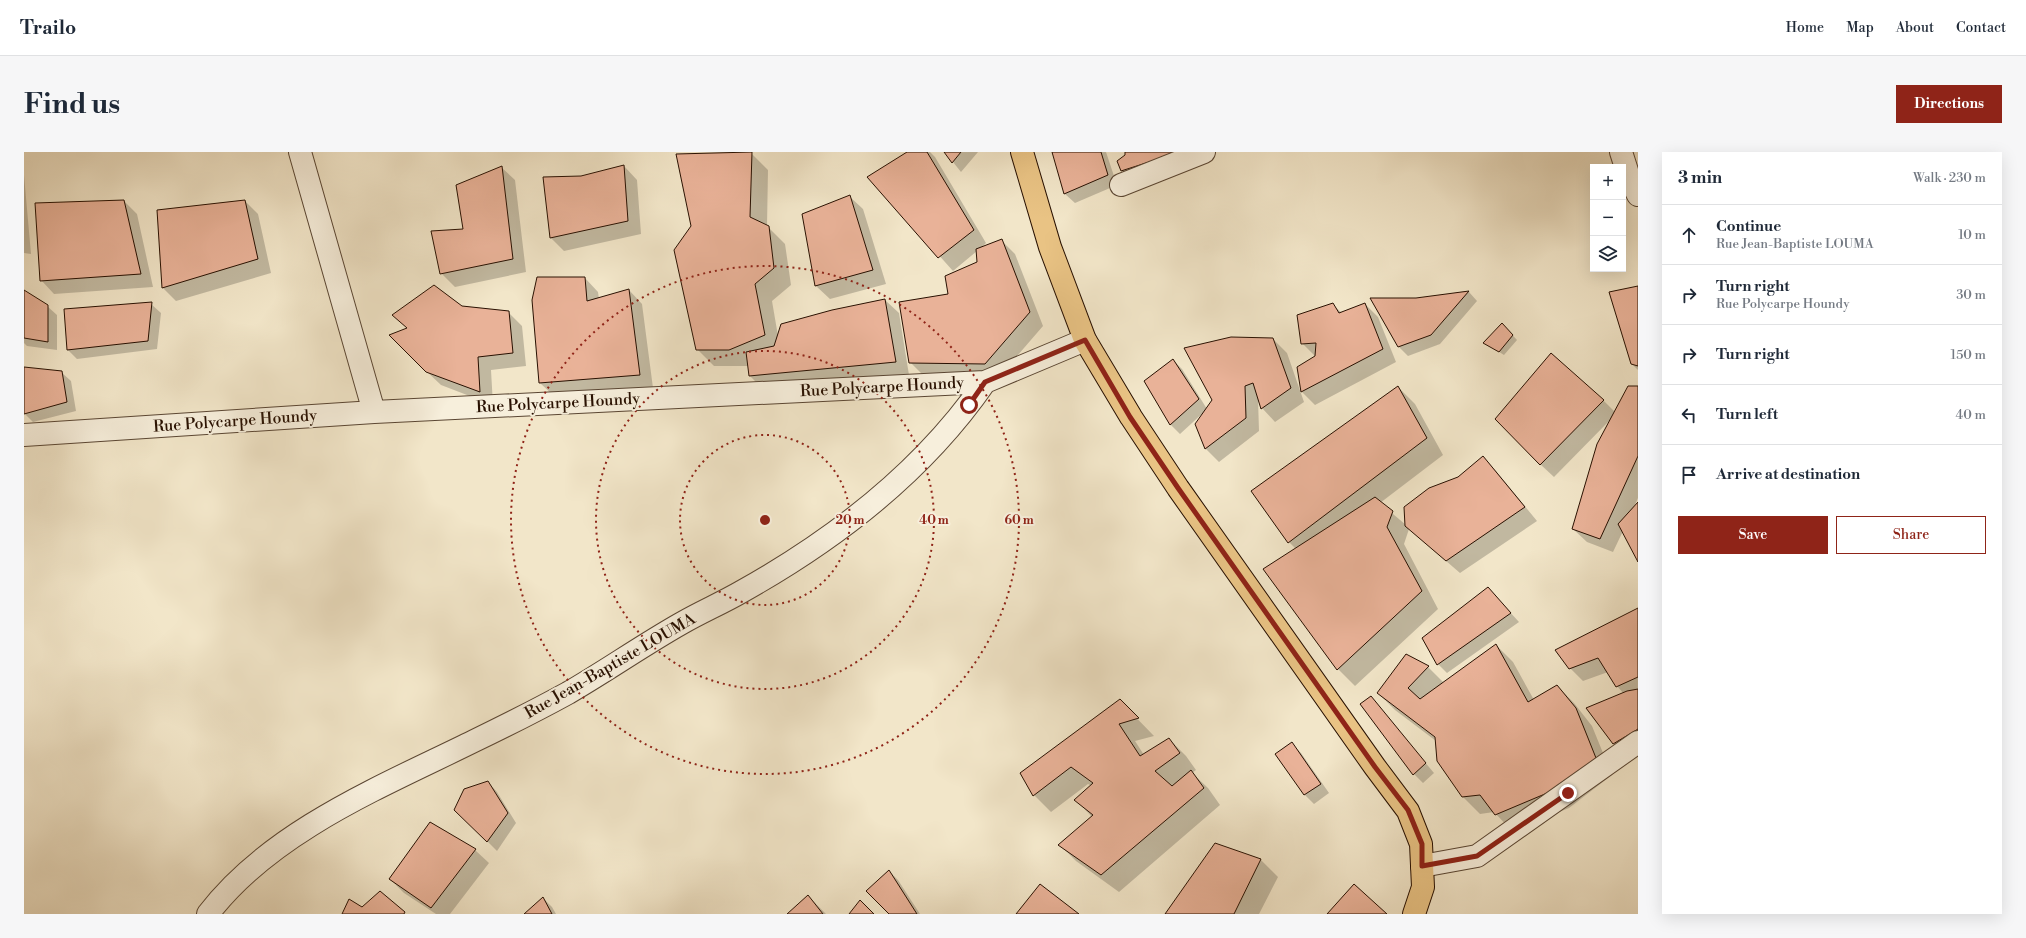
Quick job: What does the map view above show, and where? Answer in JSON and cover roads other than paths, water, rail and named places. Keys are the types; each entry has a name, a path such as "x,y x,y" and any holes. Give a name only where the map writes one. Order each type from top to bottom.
{"main road":[{"path":"1022,152 1050,247 1085,340 1130,417 1174,482 1375,767 1408,810 1422,844 1423,887 1414,914"}],"street":[{"path":"300,152 374,412"},
{"path":"1121,185 1204,152"},
{"path":"1621,152 1629,177 1638,196"},
{"name":"Rue Polycarpe Houndy","path":"24,435 374,412 985,382 1085,340"},
{"name":"Rue Jean-Baptiste LOUMA","path":"208,914 222,895 256,864 301,832 358,798 568,692 681,624 741,592 812,549 879,499 922,459 969,405 985,382"},
{"path":"1422,866 1477,856 1638,742"}]}
